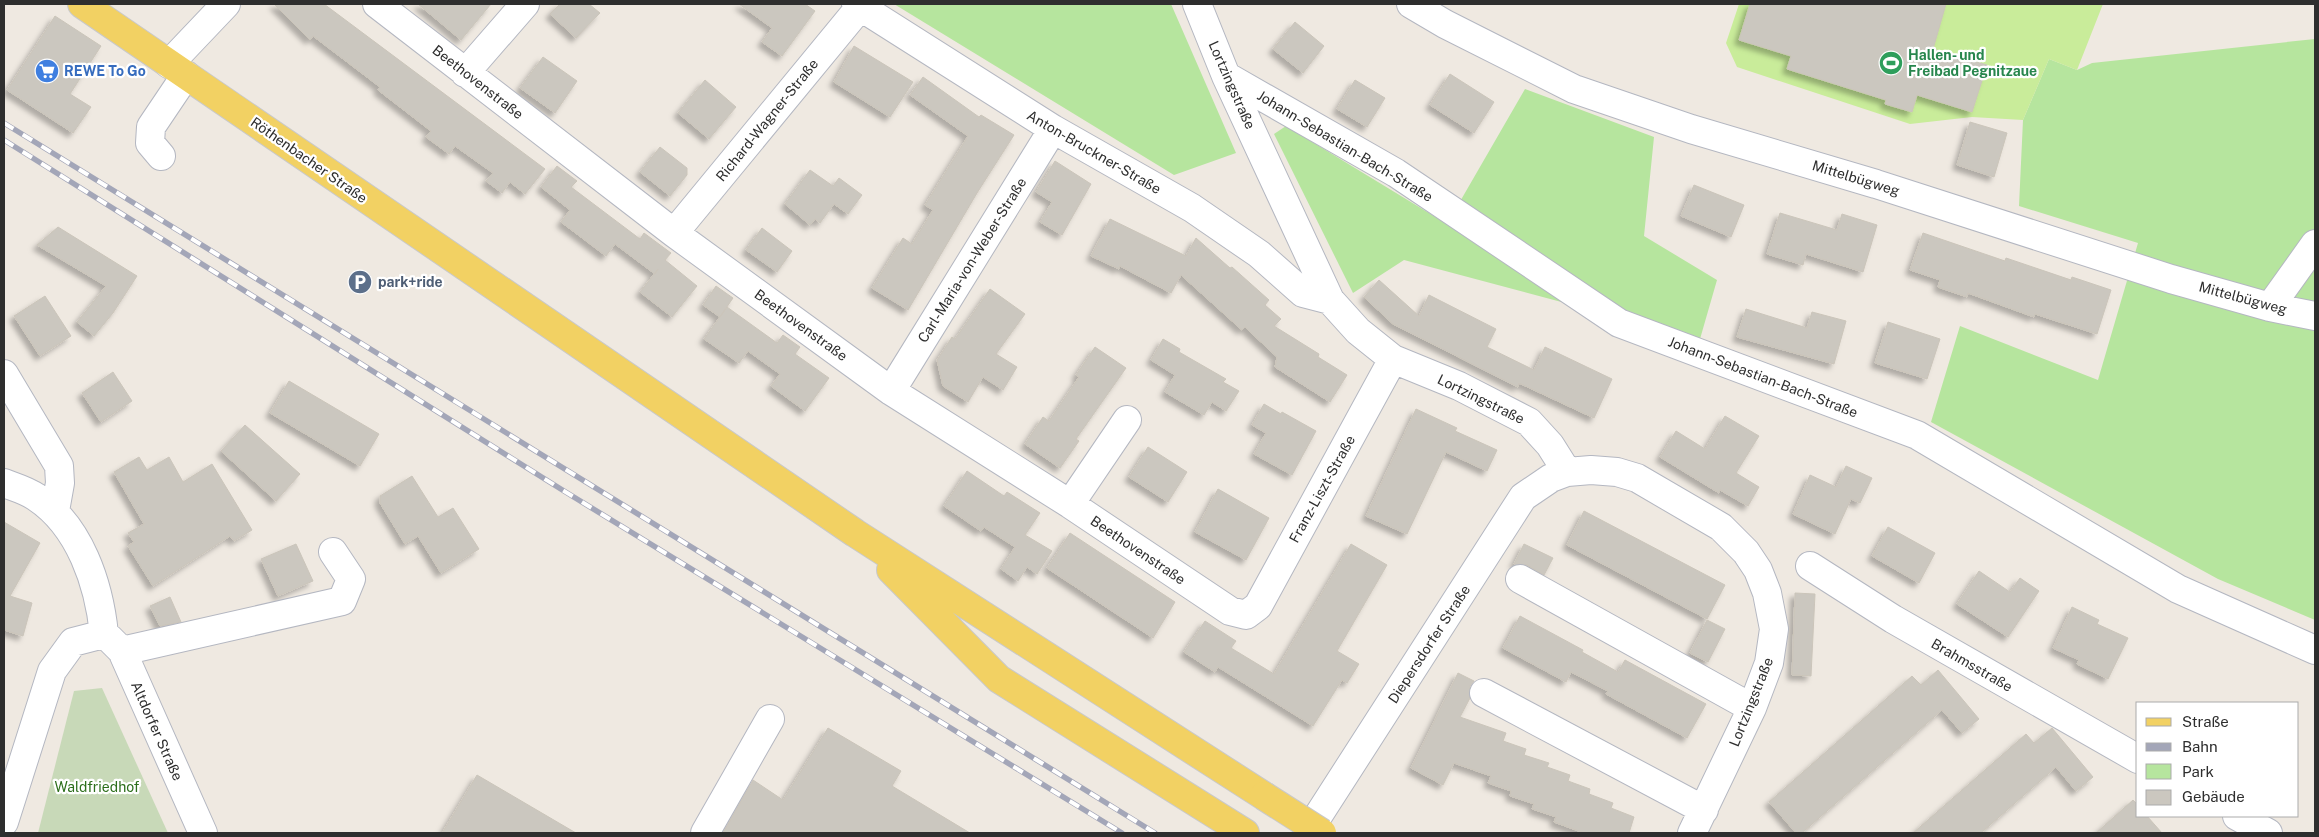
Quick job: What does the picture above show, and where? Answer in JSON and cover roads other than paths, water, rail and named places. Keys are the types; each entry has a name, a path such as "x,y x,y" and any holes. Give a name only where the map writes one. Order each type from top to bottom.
{"main road":[{"name":"Röthenbacher Straße","path":"82,4 855,533"},
{"path":"855,533 1322,833"},
{"path":"855,533 999,679 1245,833"}],"street":[{"path":"161,156 150,144 151,127 178,70 226,4"},
{"name":"Beethovenstraße","path":"378,4 465,73 674,232 891,391 1070,504 1230,611 1246,615"},
{"path":"465,73 525,4"},
{"name":"Lortzingstraße","path":"1197,4 1226,76 1330,300 1358,331 1393,359 1459,386 1529,422 1550,445 1566,472 1592,470 1617,472 1637,478 1721,527 1746,552 1758,570 1767,593 1774,629 1769,663 1752,708 1701,825 1484,693"},
{"name":"Mittelbügweg","path":"1411,4 1445,24 1574,89 1691,129 1876,184 2171,278 2270,307 2315,316"},
{"name":"Anton-Bruckner-Straße","path":"858,5 1053,129 1192,208 1259,254 1303,293 1330,300"},
{"name":"Richard-Wagner-Straße","path":"674,232 858,5"},
{"name":"Johann-Sebastian-Bach-Straße","path":"1226,76 1396,173 1619,323 1917,435 2178,589 2315,650"},
{"name":"Carl-Maria-von-Weber-Straße","path":"891,391 1053,129"},
{"path":"2270,307 2315,244"},
{"name":"Franz-Liszt-Straße","path":"1246,615 1261,602 1393,359"},
{"path":"4,374 59,466 60,483 55,512"},
{"path":"1070,504 1126,420"},
{"name":"Diepersdorfer Straße","path":"1308,833 1524,496 1551,478 1566,472"},
{"name":"Altdorfer Straße","path":"4,483 34,496 55,512 82,551 113,642 203,833"},
{"path":"4,822 52,671 73,642 113,642 342,601 351,579 333,552"},
{"name":"Brahmsstraße","path":"1810,566 1893,619 2136,758"},
{"path":"1520,579 1752,708"},
{"path":"705,833 770,719"},
{"path":"2239,817 2268,833"}],"railway":[{"path":"4,123 1155,833"},
{"path":"4,140 564,491 1122,833"}],"place":[{"name":"Hallen- und Freibad Pegnitzaue","path":"1891,63"},
{"name":"REWE To Go","path":"47,71"},
{"name":"park+ride","path":"360,282"}],"park label":[{"name":"Waldfriedhof","path":"97,787"}]}
